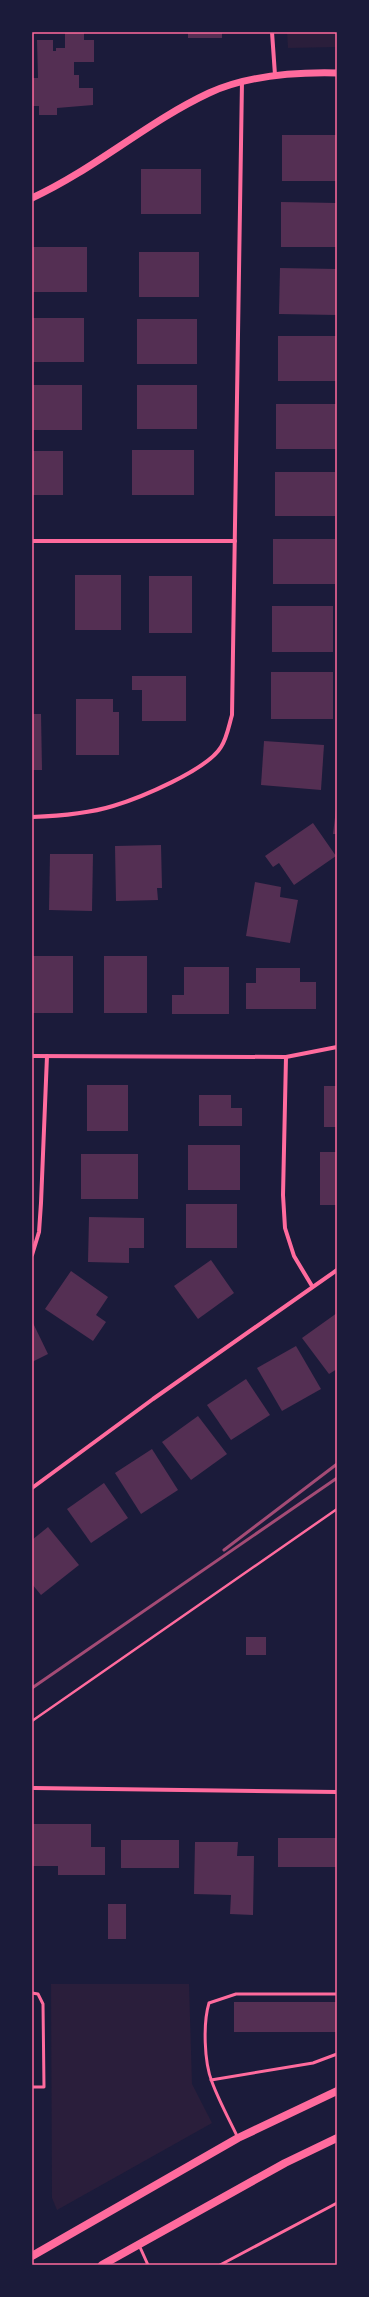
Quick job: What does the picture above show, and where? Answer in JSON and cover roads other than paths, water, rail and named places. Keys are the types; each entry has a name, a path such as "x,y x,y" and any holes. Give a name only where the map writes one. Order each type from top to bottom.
{"main road":[{"path":"32,2256 238,2138 337,2091"},
{"path":"102,2265 285,2163 337,2138"}],"street":[{"path":"272,32 275,75"},
{"path":"32,198 83,171 170,115 210,93 242,81 275,75 337,73"},
{"path":"32,817 63,816 113,806 167,784 204,764 222,747 232,715 234,690 242,81"},
{"path":"32,541 235,541"},
{"path":"32,1056 286,1057 337,1047"},
{"path":"32,1255 39,1232 42,1203 47,1056"},
{"path":"286,1057 283,1195 285,1228 294,1256 312,1286"},
{"path":"32,1488 153,1399 312,1286 337,1270"},
{"path":"34,1788 337,1792"}],"lane":[{"path":"32,1993 38,1994 43,2004 44,2087 32,2087"},
{"path":"238,2138 211,2080 206,2047 205,2016 209,2003 236,1994 337,1994"},
{"path":"211,2080 313,2063 337,2054"},
{"path":"220,2265 337,2203"},
{"path":"139,2245 148,2265"}],"railway":[{"path":"224,1550 337,1464"},
{"path":"32,1688 337,1478"}]}
